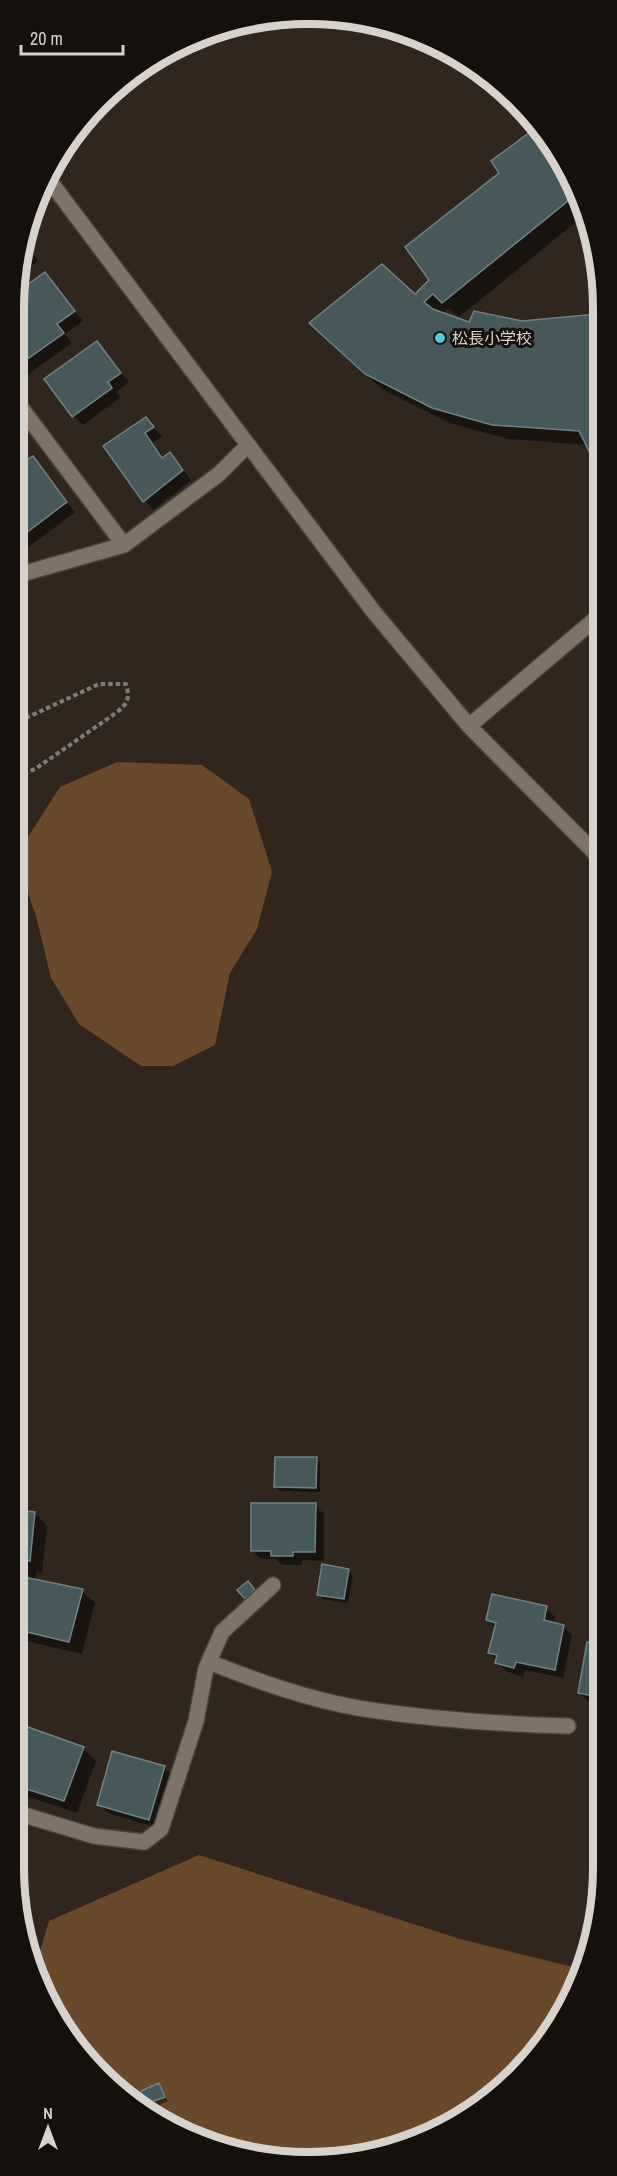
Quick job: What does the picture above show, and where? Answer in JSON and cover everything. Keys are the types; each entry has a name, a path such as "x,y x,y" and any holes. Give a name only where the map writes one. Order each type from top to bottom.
{"street":[{"path":"52,185 374,611 470,726 593,851"},
{"path":"24,412 124,545"},
{"path":"24,573 124,545 219,474 247,446"},
{"path":"470,726 593,621"},
{"path":"24,1815 94,1836 144,1842 161,1829 196,1720 209,1662 222,1632 273,1585"},
{"path":"209,1662 266,1684 357,1707 505,1724 568,1726"}],"path":[{"path":"24,718 99,684 126,684 129,696 127,704 24,774"}],"shaded area":[{"path":"117,762 202,765 249,799 272,872 257,929 230,973 215,1045 173,1066 141,1066 79,1024 51,978 36,916 24,882 24,858 26,840 60,787"},
{"path":"199,1855 460,1939 575,1967 555,2010 534,2041 510,2069 482,2093 451,2114 400,2137 364,2147 308,2152 271,2150 217,2137 183,2123 150,2104 107,2069 83,2041 62,2010 39,1959 49,1921"}],"building":[{"path":"531,131 555,166 571,199 442,303 433,294 424,302 433,309 469,322 474,311 522,321 593,314 593,452 590,453 579,431 492,425 432,408 365,374 309,323 382,264 415,294 429,280 405,247 499,173 491,161"},
{"path":"45,272 75,311 57,324 64,333 24,361 24,308 25,286"},
{"path":"97,341 121,373 108,382 112,388 72,417 44,379"},
{"path":"146,417 154,427 145,433 162,458 170,452 183,470 143,502 103,446"},
{"path":"33,456 67,502 24,534 24,462"},
{"path":"275,1457 317,1457 316,1488 274,1487"},
{"path":"251,1503 316,1503 315,1552 293,1552 293,1556 271,1556 271,1551 251,1551"},
{"path":"24,1511 35,1512 30,1561 25,1560 24,1563"},
{"path":"322,1564 349,1569 344,1599 317,1595"},
{"path":"24,1577 83,1589 69,1642 24,1631"},
{"path":"248,1581 255,1590 245,1599 237,1590"},
{"path":"492,1594 547,1606 544,1620 564,1625 555,1670 516,1662 514,1668 495,1663 497,1655 488,1653 496,1623 486,1620"},
{"path":"587,1642 593,1643 593,1696 578,1693"},
{"path":"24,1726 84,1747 64,1801 24,1788"},
{"path":"112,1751 165,1766 149,1820 97,1805"},
{"path":"159,2083 165,2097 149,2103 144,2100 141,2091"}],"place":[{"name":"松長小学校","path":"440,338"}]}
